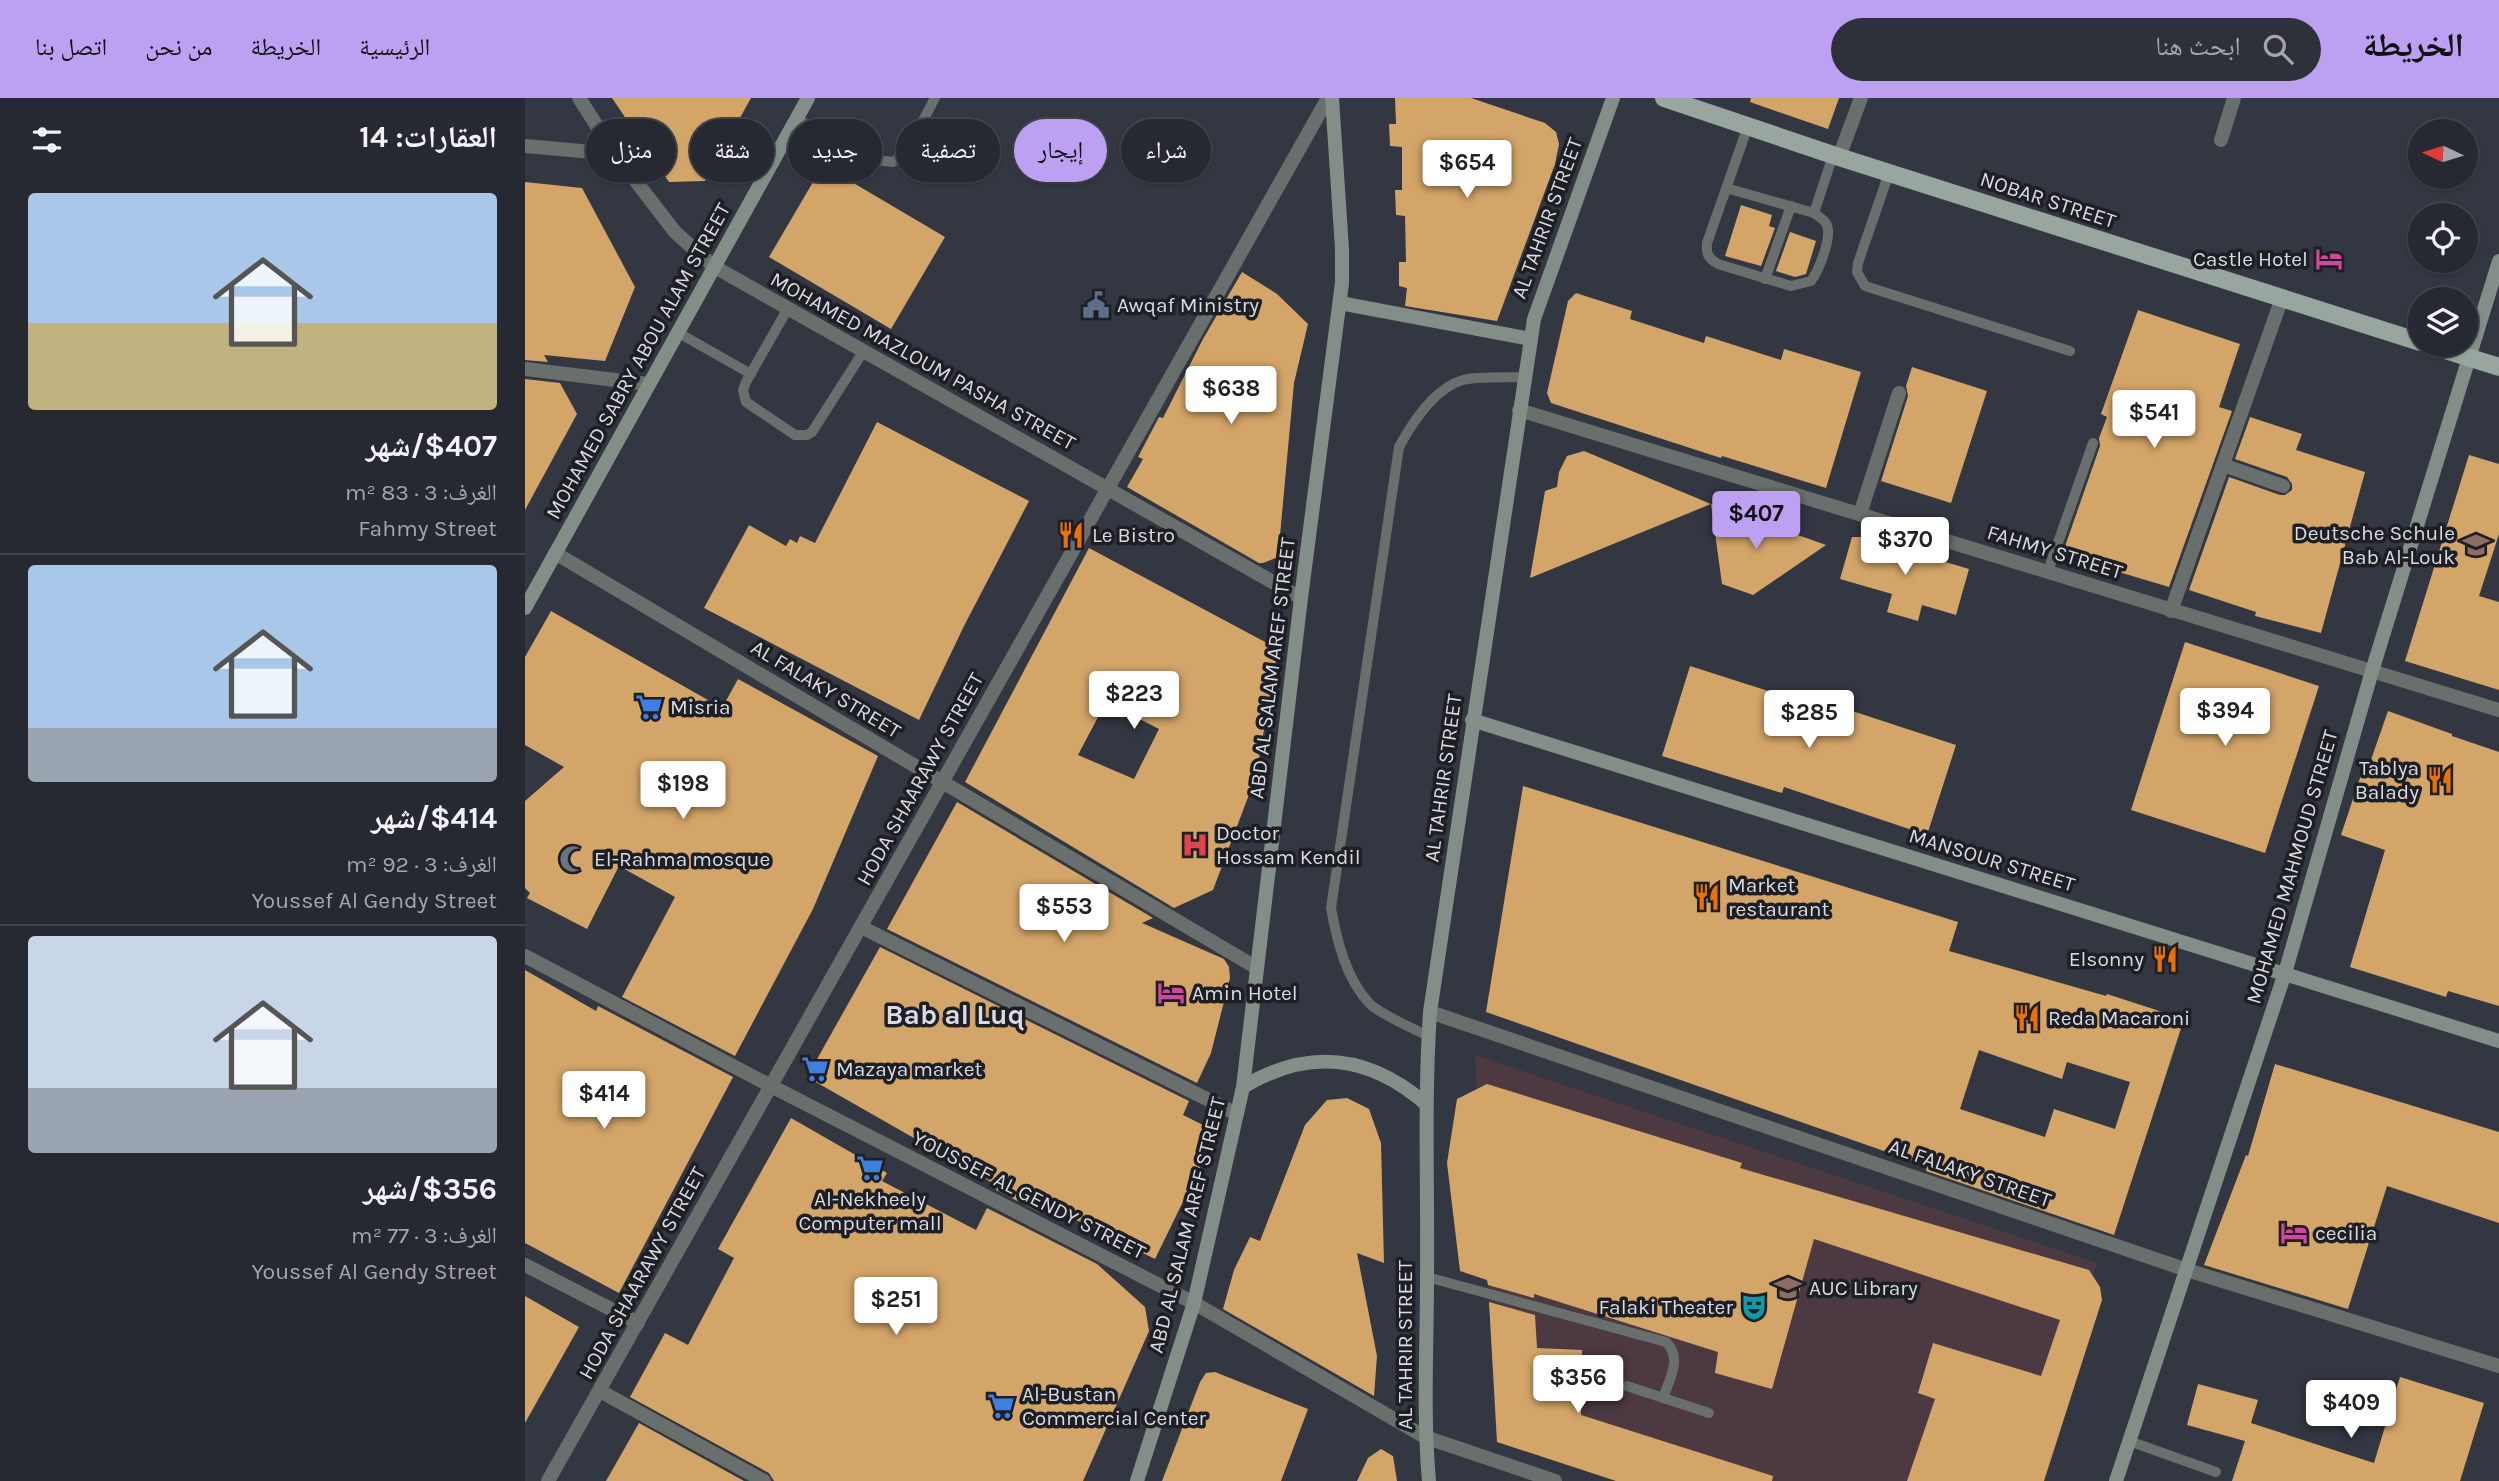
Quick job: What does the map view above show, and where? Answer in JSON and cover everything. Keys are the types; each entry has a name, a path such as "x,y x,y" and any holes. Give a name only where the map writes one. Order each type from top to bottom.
{"main road":[{"name":"NOBAR STREET","path":"1664,98 1836,156 2408,338"},
{"path":"2469,357 2499,367"}],"street":[{"name":"MOHAMED MAZLOUM PASHA STREET","path":"579,98 592,119"},
{"name":"MOHAMED SABRY ABOU ALAM STREET","path":"525,608 808,98"},
{"name":"ABD AL SALAM AREF STREET","path":"1137,1481 1193,1303 1243,1087 1301,598 1342,283 1342,249 1330,98"},
{"name":"HODA SHAARAWY STREET","path":"548,1481 1330,98"},
{"name":"AL TAHRIR STREET","path":"1429,1481 1425,1437 1426,1104 1430,1012 1534,319 1613,98"},
{"path":"1836,156 1861,98"},
{"path":"2221,139 2234,98"},
{"path":"525,146 586,151"},
{"name":"MOHAMED MAZLOUM PASHA STREET","path":"637,182 675,232 713,266 1301,598"},
{"name":"MOHAMED MAHMOUD STREET","path":"2478,328 2499,261"},
{"path":"2171,611 2282,298"},
{"path":"1339,303 1530,339"},
{"name":"MOHAMED MAHMOUD STREET","path":"2116,1481 2285,973 2372,671 2469,357"},
{"path":"525,369 648,384"},
{"path":"1860,514 1899,393"},
{"name":"FAHMY STREET","path":"1519,410 2499,710"},
{"path":"2223,465 2283,486"},
{"name":"AL FALAKY STREET","path":"555,553 1257,968"},
{"name":"MANSOUR STREET","path":"1472,720 2499,1041"},
{"path":"861,927 1237,1114"},
{"name":"YOUSSEF AL GENDY STREET","path":"525,956 1193,1303 1425,1437 1555,1481"},
{"name":"AL FALAKY STREET","path":"1430,1012 2187,1270 2499,1366"},
{"path":"1243,1087 1264,1074 1288,1065 1337,1061 1362,1066 1385,1075 1407,1087 1426,1104"},
{"path":"525,1265 638,1323"},
{"path":"600,1391 764,1481"}],"lane":[{"path":"797,118 877,160 893,162 906,153 935,98"},
{"path":"1726,188 1814,213 1823,219 1828,226 1829,236 1817,272 1811,281 1791,286 1765,279 1718,264 1710,259 1707,253 1707,243 1726,188 1748,126"},
{"path":"1814,213 1836,156"},
{"path":"1889,173 1858,263 1857,272 1865,286 2070,351"},
{"path":"1765,279 1791,206"},
{"path":"787,310 743,390 746,402 795,435 812,432 863,352"},
{"path":"677,332 751,374"},
{"path":"1428,1037 1371,1005 1351,976 1338,943 1331,908 1333,894 1399,447 1414,419 1436,397 1462,380 1524,377"},
{"path":"2048,571 2093,443"},
{"path":"1427,1276 1666,1342 1672,1348 1675,1363 1663,1398"},
{"path":"1627,1386 1709,1413"},
{"path":"2129,1441 2216,1472"}],"shaded area":[{"name":"AUC Library","path":"1475,1055 2097,1263 2022,1481 1616,1481 1497,1442"}],"building":[{"path":"612,98 751,98 739,119 690,119 690,181 676,182 676,119 626,119"},
{"path":"1395,98 1471,98 1545,123 1556,132 1559,144 1555,164 1497,321 1405,306 1407,288 1399,286 1399,262 1406,262 1405,216 1396,215 1395,190 1402,190 1402,147 1390,146 1389,124 1396,124"},
{"path":"1751,98 1839,98 1828,129 1750,102"},
{"path":"525,182 582,188 635,287 605,361 544,355 548,362 525,360"},
{"path":"813,182 852,182 945,237 891,329 769,257"},
{"path":"1741,205 1772,215 1769,226 1775,228 1761,266 1725,256"},
{"path":"1790,232 1816,241 1806,274 1795,277 1776,271"},
{"path":"1242,272 1277,294 1308,324 1294,383 1278,557 1263,563 1127,487 1143,459 1138,457 1159,417 1163,418 1203,339"},
{"path":"1576,293 1632,311 1630,319 1704,343 1706,336 1781,360 1784,349 1861,372 1826,488 1722,456 1721,458 1551,403 1547,393 1568,301"},
{"path":"2138,310 2240,344 2219,407 2232,411 2169,587 2062,555 2100,446 2099,438 2107,417 2101,414"},
{"path":"1912,367 1987,391 1951,503 1881,481 1908,396 1906,386"},
{"path":"525,379 560,383 577,414 525,510"},
{"path":"2250,417 2302,434 2296,450 2365,472 2321,633 2255,616 2256,612 2189,590 2229,477 2280,495 2292,490 2292,484 2287,477 2235,459"},
{"path":"877,422 1029,501 919,720 704,608 749,525 786,546 790,539 797,543 800,536 815,543"},
{"path":"1584,451 1711,504 1530,578 1545,491 1557,487 1559,472 1567,456"},
{"name":"Deutsche Schule Bab Al-Louk","path":"2469,455 2499,464 2499,534 2479,596 2499,602 2499,690 2405,661"},
{"path":"1711,504 1826,545 1753,595 1722,584"},
{"path":"1852,537 1862,537 1969,569 1956,615 1922,605 1918,621 1887,612 1892,594 1840,579"},
{"path":"1089,548 1267,643 1273,649 1276,660 1256,776 1213,890 1174,908 965,782","holes":["1106,702 1159,729 1134,779 1078,755"]},
{"path":"551,611 722,708 738,679 878,756 813,909 735,1056 622,997 675,897 619,866 587,929 527,898 530,893 525,888 525,801 564,767 525,745 525,657"},
{"path":"2185,642 2319,686 2265,853 2131,810"},
{"path":"1690,666 1834,712 1837,706 1956,745 1927,835 1784,787 1782,793 1662,756"},
{"path":"2388,711 2499,752 2499,1006 2448,991 2446,997 2350,967 2385,850 2341,835 2361,775 2365,777"},
{"path":"1523,786 1958,922 1949,951 2106,996 2107,994 2184,1019 2114,1235 1926,1171 1927,1166 1486,1012","holes":["1979,1050 2062,1079 2067,1062 2130,1082 2115,1129 2054,1109 2045,1137 1960,1109"]},
{"path":"957,802 1153,918 1142,923 1224,959 1229,967 1230,978 1211,1053 1197,1083 887,929"},
{"path":"880,947 1189,1101 1183,1115 1217,1132 1155,1259 1020,1192 1019,1194 1041,1213 996,1190 998,1186 807,1077"},
{"path":"525,970 596,1011 598,1006 733,1077 619,1293 525,1243"},
{"path":"2275,1064 2499,1132 2499,1223 2387,1186 2348,1309 2204,1265 2246,1155 2248,1156"},
{"path":"1487,1084 1742,1163 1740,1168 2089,1270 2100,1287 2102,1300 2044,1481 1907,1481 1935,1399 1918,1393 1933,1343 2041,1376 2060,1320 1814,1239 1772,1389 1715,1373 1718,1352 1534,1294 1534,1298 1488,1285 1487,1280 1460,1271 1447,1163 1457,1099"},
{"path":"1347,1098 1369,1109 1381,1143 1384,1263 1357,1253 1377,1356 1374,1396 1223,1309 1234,1270 1250,1237 1260,1241 1305,1125 1327,1100"},
{"path":"791,1118 887,1173 882,1181 976,1230 987,1208 1097,1264 1145,1307 1149,1331 1083,1481 774,1481 769,1473 630,1397 665,1333 688,1345 734,1258 718,1249"},
{"path":"525,1296 579,1327 525,1423"},
{"path":"1489,1302 1535,1315 1537,1348 1582,1350 1581,1415 1773,1476 1772,1481 1616,1481 1497,1442"},
{"path":"1215,1372 1308,1409 1281,1481 1162,1481 1200,1382 1206,1373"},
{"path":"2400,1377 2484,1403 2460,1481 2232,1481 2245,1441 2187,1425 2198,1384 2258,1400 2251,1423 2374,1463"},
{"path":"639,1423 744,1481 606,1481"},
{"path":"1381,1449 1393,1456 1397,1481 1357,1481 1368,1458"}],"place":[{"name":"Castle Hotel","path":"2329,259"},
{"name":"Awqaf Ministry","path":"1096,305"},
{"name":"Le Bistro","path":"1071,535"},
{"name":"Deutsche Schule Bab Al-Louk","path":"2476,545"},
{"name":"Misria","path":"649,707"},
{"name":"Tablya Balady","path":"2440,780"},
{"name":"Doctor Hossam Kendil","path":"1195,845"},
{"name":"El-Rahma mosque","path":"573,859"},
{"name":"Market restaurant","path":"1707,897"},
{"name":"Elsonny","path":"2165,959"},
{"name":"Amin Hotel","path":"1171,993"},
{"name":"Reda Macaroni","path":"2027,1018"},
{"name":"Mazaya market","path":"815,1069"},
{"name":"Al-Nekheely Computer mall","path":"870,1168"},
{"name":"cecilia","path":"2294,1233"},
{"name":"AUC Library","path":"1788,1288"},
{"name":"Falaki Theater","path":"1754,1307"},
{"name":"Al-Bustan Commercial Center","path":"1001,1406"}],"district":[{"name":"Bab al Luq","path":"955,1014"}]}
